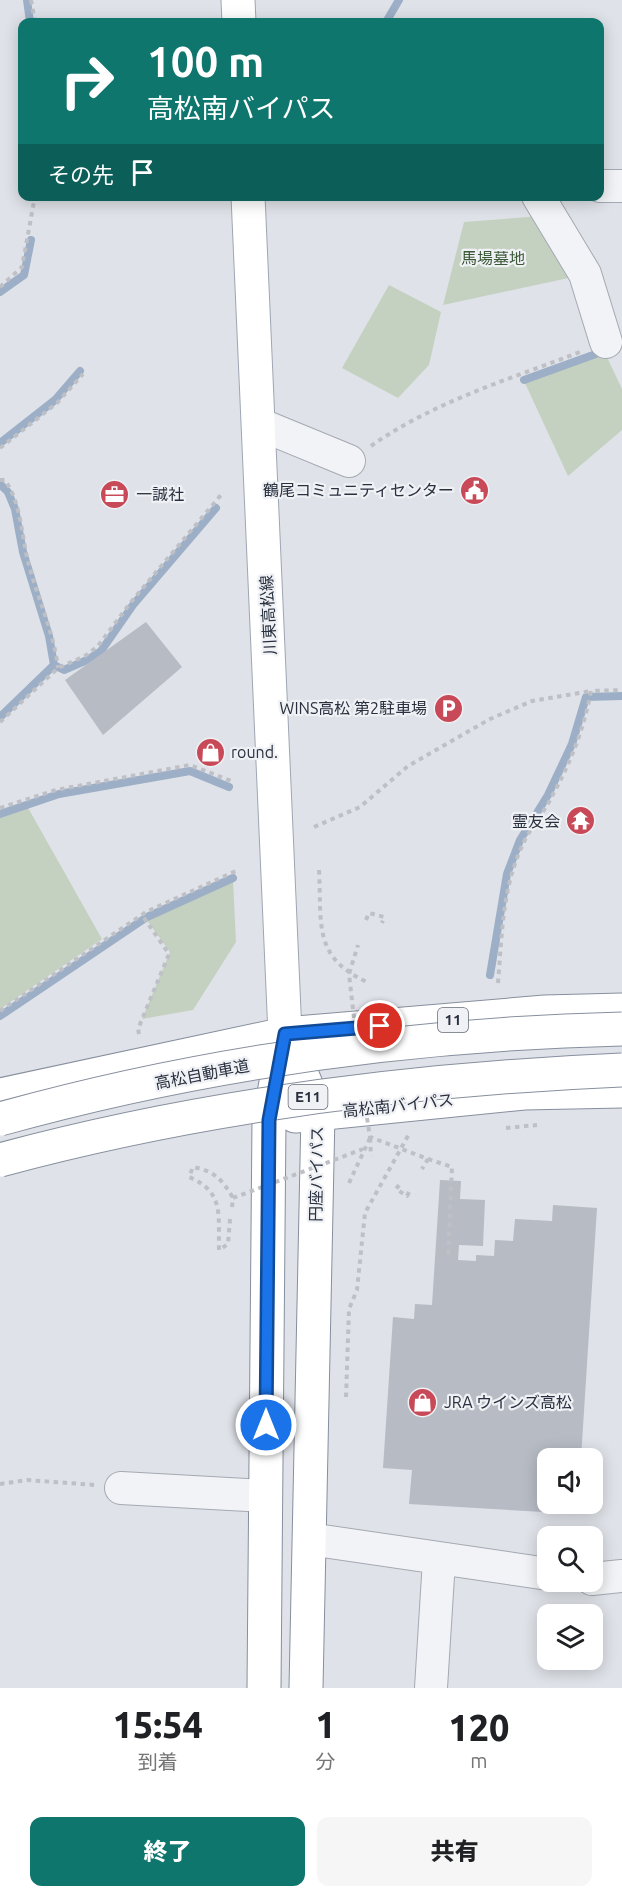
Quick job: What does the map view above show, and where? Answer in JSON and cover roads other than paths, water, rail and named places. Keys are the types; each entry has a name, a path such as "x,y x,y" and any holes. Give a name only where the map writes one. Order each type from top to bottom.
{"main road":[{"path":"238,0 239,18"},
{"name":"川東高松線","path":"248,201 285,1034"},
{"name":"11","path":"0,1095 285,1034 545,1012 622,1010"},
{"name":"高松自動車道","path":"0,1119 105,1093 258,1063 543,1031 622,1029"},
{"path":"264,1688 269,1120 285,1034"},
{"name":"円座バイパス","path":"285,1034 318,1113 306,1688"},
{"name":"E11","path":"0,1160 174,1119 329,1094 543,1074 622,1070"},
{"name":"高松南バイパス","path":"0,1177 142,1141 318,1113 524,1093 622,1091"}],"street":[{"path":"604,186 622,186"},
{"path":"541,201 585,274 606,342"},
{"path":"259,424 349,461"},
{"path":"121,1488 266,1496"},
{"path":"309,1539 439,1560 537,1573"},
{"path":"431,1688 439,1560"},
{"path":"603,1578 622,1576"}],"waterway":[{"path":"27,0 29,18"},
{"path":"388,18 399,0"},
{"path":"0,292 24,275 31,240"},
{"path":"524,380 604,351 622,342"},
{"path":"0,443 55,400 80,371"},
{"path":"0,484 8,492 15,509 23,552 49,636 54,665"},
{"path":"0,717 54,665 64,670 101,651 133,605 216,508"},
{"path":"490,975 507,874 520,840 548,795 572,744 586,697 622,696"},
{"path":"0,814 59,794 190,771 229,787"},
{"path":"0,1016 147,917 233,878"}],"place":[{"name":"鶴尾コミュニティセンター","path":"475,490"},
{"name":"一誠社","path":"115,494"},
{"name":"WINS高松 第2駐車場","path":"448,708"},
{"name":"round.","path":"210,752"},
{"name":"霊友会","path":"581,821"},
{"name":"JRA ウインズ高松","path":"423,1402"}],"park label":[{"name":"馬場墓地","path":"493,258"}]}
